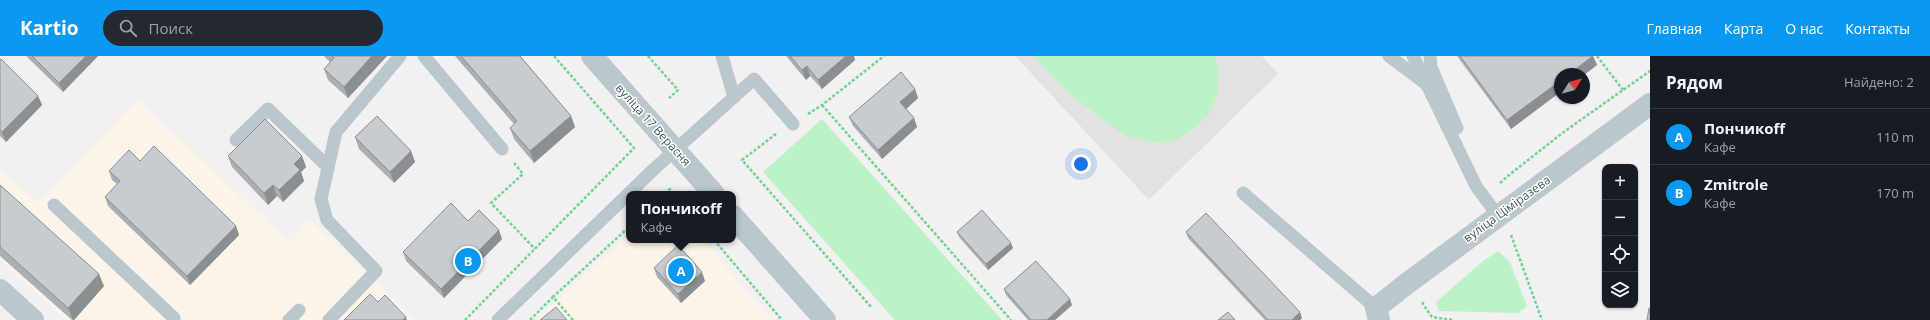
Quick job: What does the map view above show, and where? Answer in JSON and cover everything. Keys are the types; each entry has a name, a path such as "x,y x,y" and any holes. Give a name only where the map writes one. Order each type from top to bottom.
{"street":[{"name":"вуліца 17 Верасня","path":"592,56 711,191"},
{"name":"вуліца Ціміразева","path":"1378,314 1405,284 1650,104"},
{"path":"736,219 825,320"},
{"path":"0,290 33,320"}],"lane":[{"path":"329,320 376,271 327,220 321,199 336,132 400,56"},
{"path":"424,56 502,149"},
{"path":"722,56 734,97"},
{"path":"1389,56 1426,85"},
{"path":"1413,56 1476,186 1498,215"},
{"path":"1430,56 1431,67 1498,215"},
{"path":"631,191 754,79 793,124"},
{"path":"236,140 268,109 328,168"},
{"path":"1244,193 1378,314"},
{"path":"498,320 626,196"},
{"path":"54,205 174,319"},
{"path":"289,320 299,310"}],"path":[{"path":"465,320 634,148 554,56"},
{"path":"650,56 678,90 669,98"},
{"path":"884,56 822,105 1011,320"},
{"path":"1597,56 1623,90"},
{"path":"1557,137 1650,71"},
{"path":"742,160 872,308"},
{"path":"523,174 491,203 535,249"},
{"path":"1498,215 1542,320"},
{"path":"530,320 626,230"},
{"path":"717,243 782,320"},
{"path":"553,297 573,320"},
{"path":"1424,299 1422,304 1432,317 1453,320"}],"shaded area":[{"path":"1015,56 1262,56 1278,74 1149,200"},
{"path":"138,100 289,243 310,220 416,320 65,320 0,259 0,169 38,203"},
{"path":"626,238 626,243 706,243 772,320 536,320"}],"green space":[{"path":"1033,56 1215,56 1219,73 1217,95 1209,115 1194,128 1176,140 1158,143 1125,136 1071,95"},
{"path":"822,119 1002,320 895,320 763,172"},
{"path":"1498,251 1510,262 1527,306 1518,313 1439,311 1436,302 1482,262"}],"building":[{"path":"32,56 86,56 59,83"},
{"path":"332,56 372,56 344,87 324,69 334,58"},
{"path":"461,56 520,56 571,116 530,151 510,128 517,121"},
{"path":"790,56 846,56 818,80 807,66 802,70"},
{"path":"1460,56 1593,56 1577,68 1554,68 1554,85 1507,120"},
{"path":"1,59 38,96 2,132 0,130"},
{"path":"901,72 915,89 900,102 914,118 878,150 849,117"},
{"path":"377,116 411,151 390,172 355,137"},
{"path":"265,119 302,156 294,164 300,170 279,190 273,185 264,193 228,156"},
{"path":"154,146 236,226 187,276 105,197 120,181 109,171 129,150 140,161"},
{"path":"0,185 99,274 68,308 0,247"},
{"path":"451,203 468,221 479,210 499,230 441,289 403,252"},
{"path":"982,210 1011,243 986,264 957,232"},
{"path":"1206,213 1300,312 1292,320 1268,320 1186,232"},
{"path":"678,245 702,272 678,294 654,268"},
{"path":"1036,261 1070,299 1047,320 1031,320 1004,289"},
{"path":"370,294 378,302 385,295 406,317 403,320 344,320"},
{"path":"556,307 567,320 540,320"},
{"path":"1649,308 1650,320 1647,320"},
{"path":"1228,312 1235,320 1218,320"}],"place":[{"name":"Zmitrole","path":"468,261"},
{"name":"Пончикoff","path":"681,271"}]}
